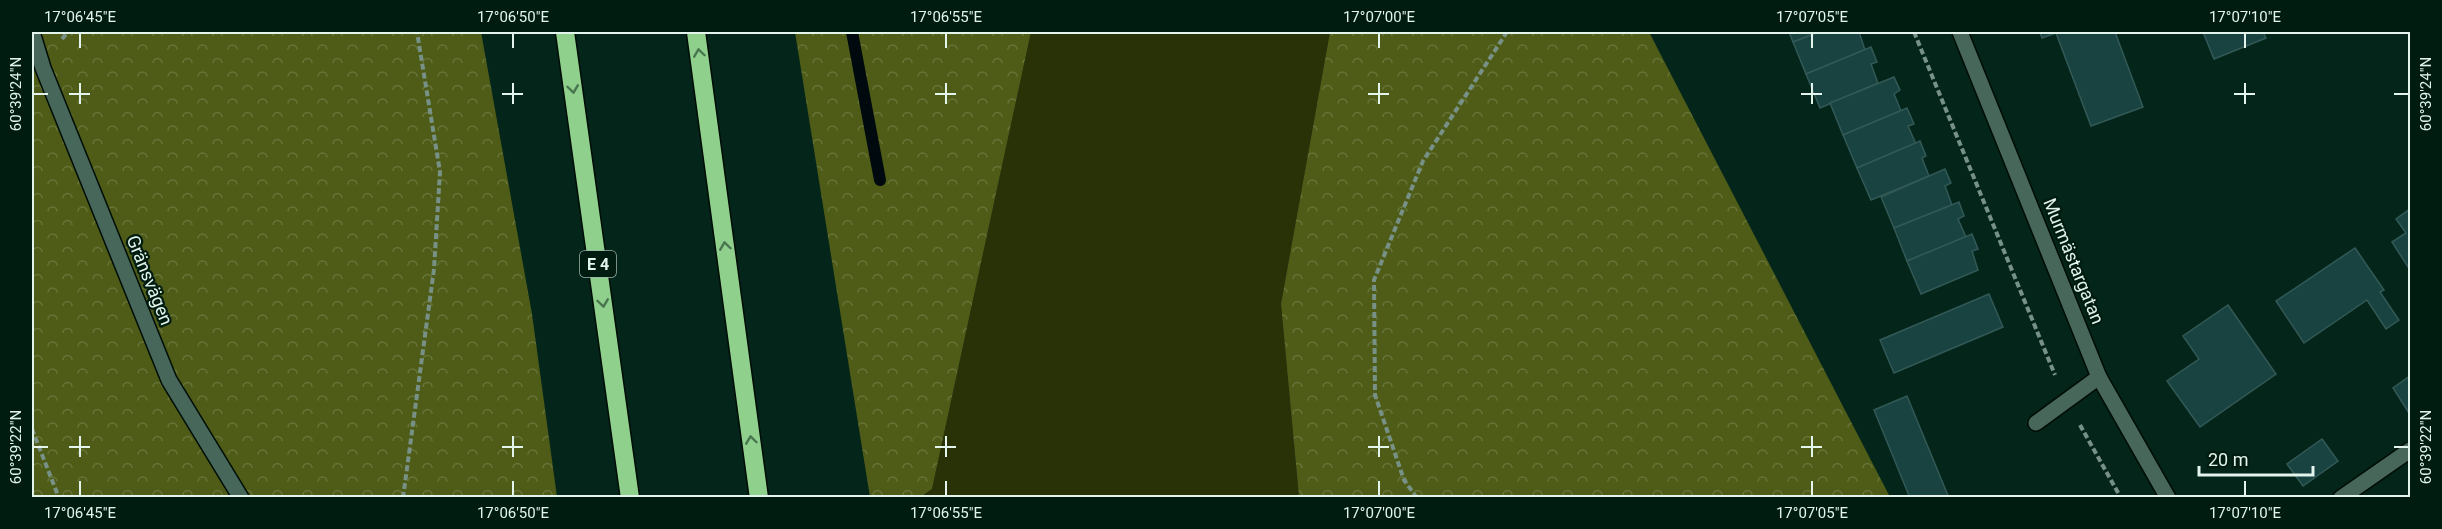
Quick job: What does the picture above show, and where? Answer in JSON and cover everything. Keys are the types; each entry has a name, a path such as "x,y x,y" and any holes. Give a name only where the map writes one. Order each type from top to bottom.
{"highway":[{"name":"E 4","path":"565,32 630,498"},
{"path":"696,32 759,498"}],"street":[{"name":"Gränsvägen","path":"32,32 43,68 169,380 241,498"},
{"name":"Murmästargatan","path":"1960,32 2099,377 2168,498"},
{"path":"2036,423 2099,377"},
{"path":"2341,498 2410,450"}],"path":[{"path":"403,498 434,269 440,172 417,32"},
{"path":"1417,498 1404,480 1376,395 1374,280 1423,161 1507,32"},
{"path":"1914,32 2066,402 2121,498"},
{"path":"32,429 59,498"}],"green space":[{"path":"32,32 481,32 532,314 557,497 32,497"},
{"path":"795,32 1031,32 932,489 921,497 870,497"},
{"path":"1031,32 1330,32 1281,304 1299,497 921,498 932,489"},
{"path":"1330,32 1649,32 1890,497 1299,497 1281,304"}],"building":[{"path":"1789,32 1819,32 1793,42"},
{"path":"1819,32 1859,32 1865,50 1806,74 1793,42"},
{"path":"2040,32 2115,32 2143,107 2091,126 2056,33 2042,38"},
{"path":"2203,32 2263,32 2266,38 2214,59"},
{"path":"1871,47 1877,62 1871,64 1878,83 1820,108 1806,74"},
{"path":"1894,77 1900,90 1894,94 1901,111 1843,135 1830,103"},
{"path":"1907,108 1914,124 1908,126 1916,144 1857,168 1843,135"},
{"path":"1920,141 1926,156 1922,158 1929,176 1871,200 1857,168"},
{"path":"1945,169 1951,183 1945,186 1952,205 1894,228 1881,197"},
{"path":"1959,202 1964,216 1958,219 1966,237 1907,261 1894,228"},
{"path":"2410,209 2410,270 2392,242 2406,233 2396,219"},
{"path":"1972,234 1978,249 1972,251 1978,270 1921,294 1907,261"},
{"path":"2355,248 2384,290 2380,292 2399,320 2386,329 2367,300 2304,343 2276,301"},
{"path":"1989,294 2003,327 1894,373 1880,340"},
{"path":"2228,305 2276,374 2200,427 2167,381 2199,359 2183,336"},
{"path":"2410,376 2410,412 2409,413 2393,388"},
{"path":"1907,396 1949,498 1910,498 1874,410"},
{"path":"2322,439 2338,461 2303,486 2287,464"}],"waterway":[{"path":"852,32 880,180"}]}
